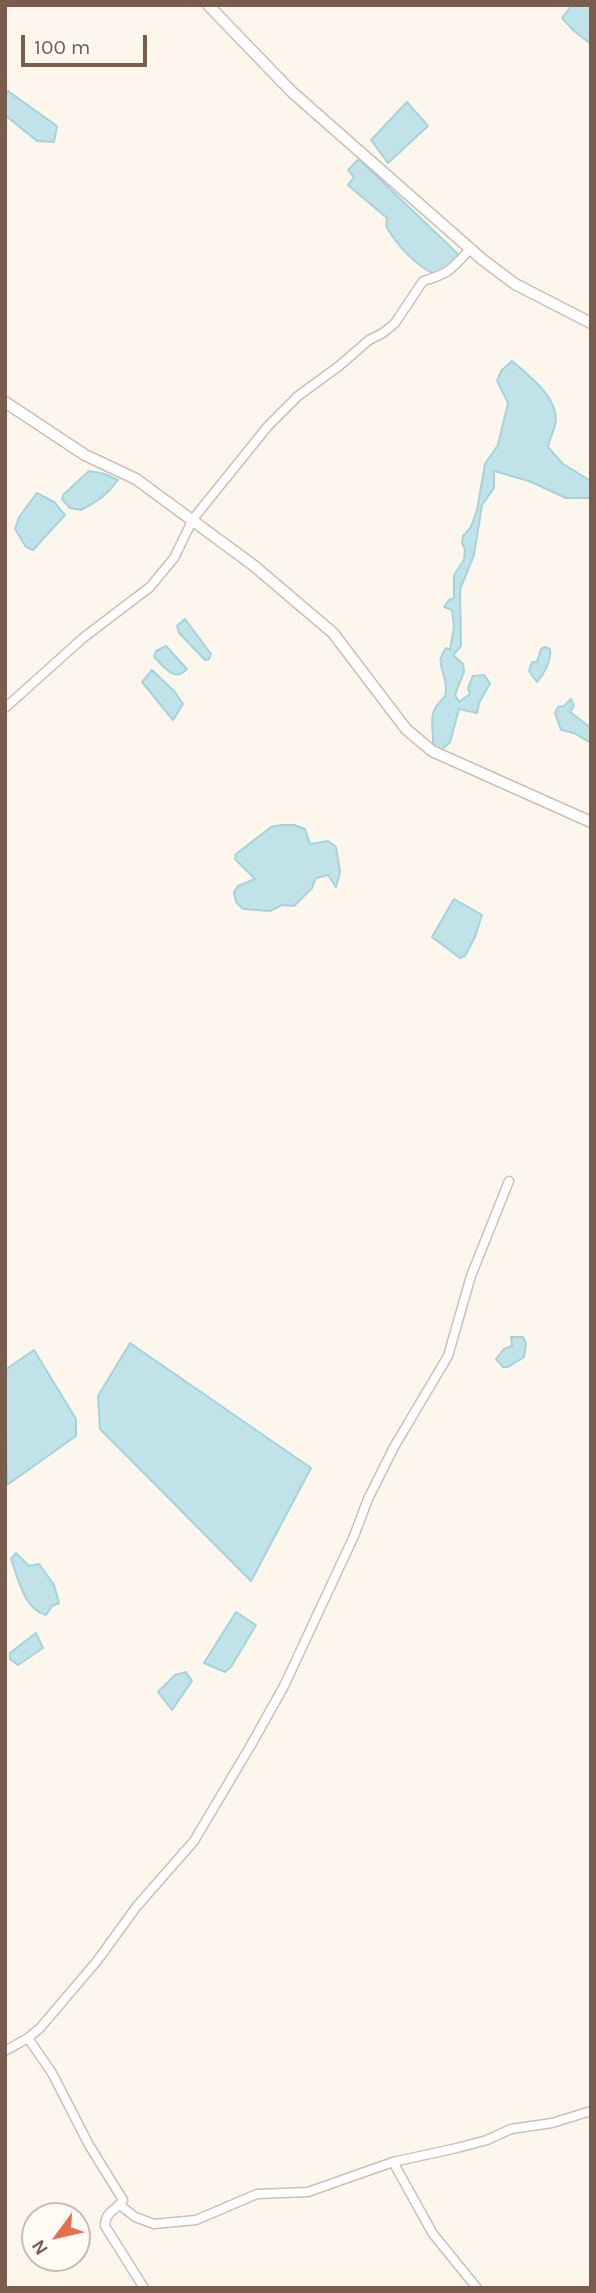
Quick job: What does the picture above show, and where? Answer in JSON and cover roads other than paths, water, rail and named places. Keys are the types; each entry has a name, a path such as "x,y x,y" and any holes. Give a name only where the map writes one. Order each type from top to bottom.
{"street":[{"path":"208,5 292,92 470,249 515,285 591,323"},
{"path":"5,708 83,638 150,587 174,558 193,519 268,426 298,396 395,323 423,281 439,278 452,269 470,249"},
{"path":"5,402 85,455 136,479 253,565 333,633 406,729 432,751 591,822"},
{"path":"5,2051 28,2038 60,2006 137,1906 194,1840 251,1745 284,1686 394,1447 448,1356 471,1276 509,1181"},
{"path":"28,2038 52,2073 89,2145 123,2200 105,2217 105,2226 144,2288"},
{"path":"120,2205 135,2217 154,2224 196,2220 257,2194 308,2192 393,2162 486,2140 511,2129 552,2123 591,2111"},
{"path":"393,2162 433,2234 477,2288"}],"water":[{"path":"572,5 591,5 591,44 562,18"},
{"path":"8,91 57,126 54,142 37,141 5,115"},
{"path":"407,102 428,126 388,163 371,140"},
{"path":"359,159 460,256 437,275 408,255 386,226 387,218 348,185 354,177 348,170"},
{"path":"512,361 540,386 551,402 556,420 548,447 563,464 591,481 591,498 566,498 529,481 494,471 494,488 482,505 474,555 460,589 461,646 453,655 463,664 464,672 455,695 459,702 470,694 468,688 473,676 484,675 490,683 479,703 477,713 459,709 450,742 440,751 433,744 433,715 446,693 441,659 446,648 450,650 454,627 452,610 444,607 454,598 454,575 464,560 463,536 471,527 477,510 485,464 498,445 508,403 497,381 501,371"},
{"path":"89,471 118,480 106,494 92,504 81,510 70,508 62,499 63,495"},
{"path":"37,493 54,502 65,515 33,550 26,547 15,529 19,517"},
{"path":"185,619 211,654 209,659 205,660 179,633 177,626"},
{"path":"166,646 187,669 182,673 169,672 154,657 156,651"},
{"path":"541,649 550,649 550,658 537,682 529,671 532,662 537,662"},
{"path":"152,670 175,692 183,704 173,720 142,682"},
{"path":"571,699 574,706 570,712 591,728 591,743 574,733 561,730 555,713 558,707 564,706"},
{"path":"282,825 305,829 310,844 328,841 336,847 340,872 336,887 328,875 316,878 312,888 294,906 282,905 270,911 243,909 236,902 234,892 238,886 255,879 235,859 236,854 271,827"},
{"path":"454,899 482,915 475,937 465,956 460,958 432,937"},
{"path":"511,1337 523,1337 526,1344 524,1357 508,1367 503,1367 496,1359 504,1349 512,1346"},
{"path":"130,1343 311,1468 251,1581 100,1429 98,1396"},
{"path":"34,1350 76,1419 76,1436 7,1485 5,1370"},
{"path":"16,1553 29,1566 39,1564 54,1585 59,1603 52,1606 46,1615 32,1606 23,1592 11,1559"},
{"path":"236,1612 256,1625 231,1667 225,1672 204,1663"},
{"path":"36,1633 43,1648 18,1665 10,1659 10,1653"},
{"path":"186,1672 192,1681 172,1710 158,1692 175,1675"}]}
